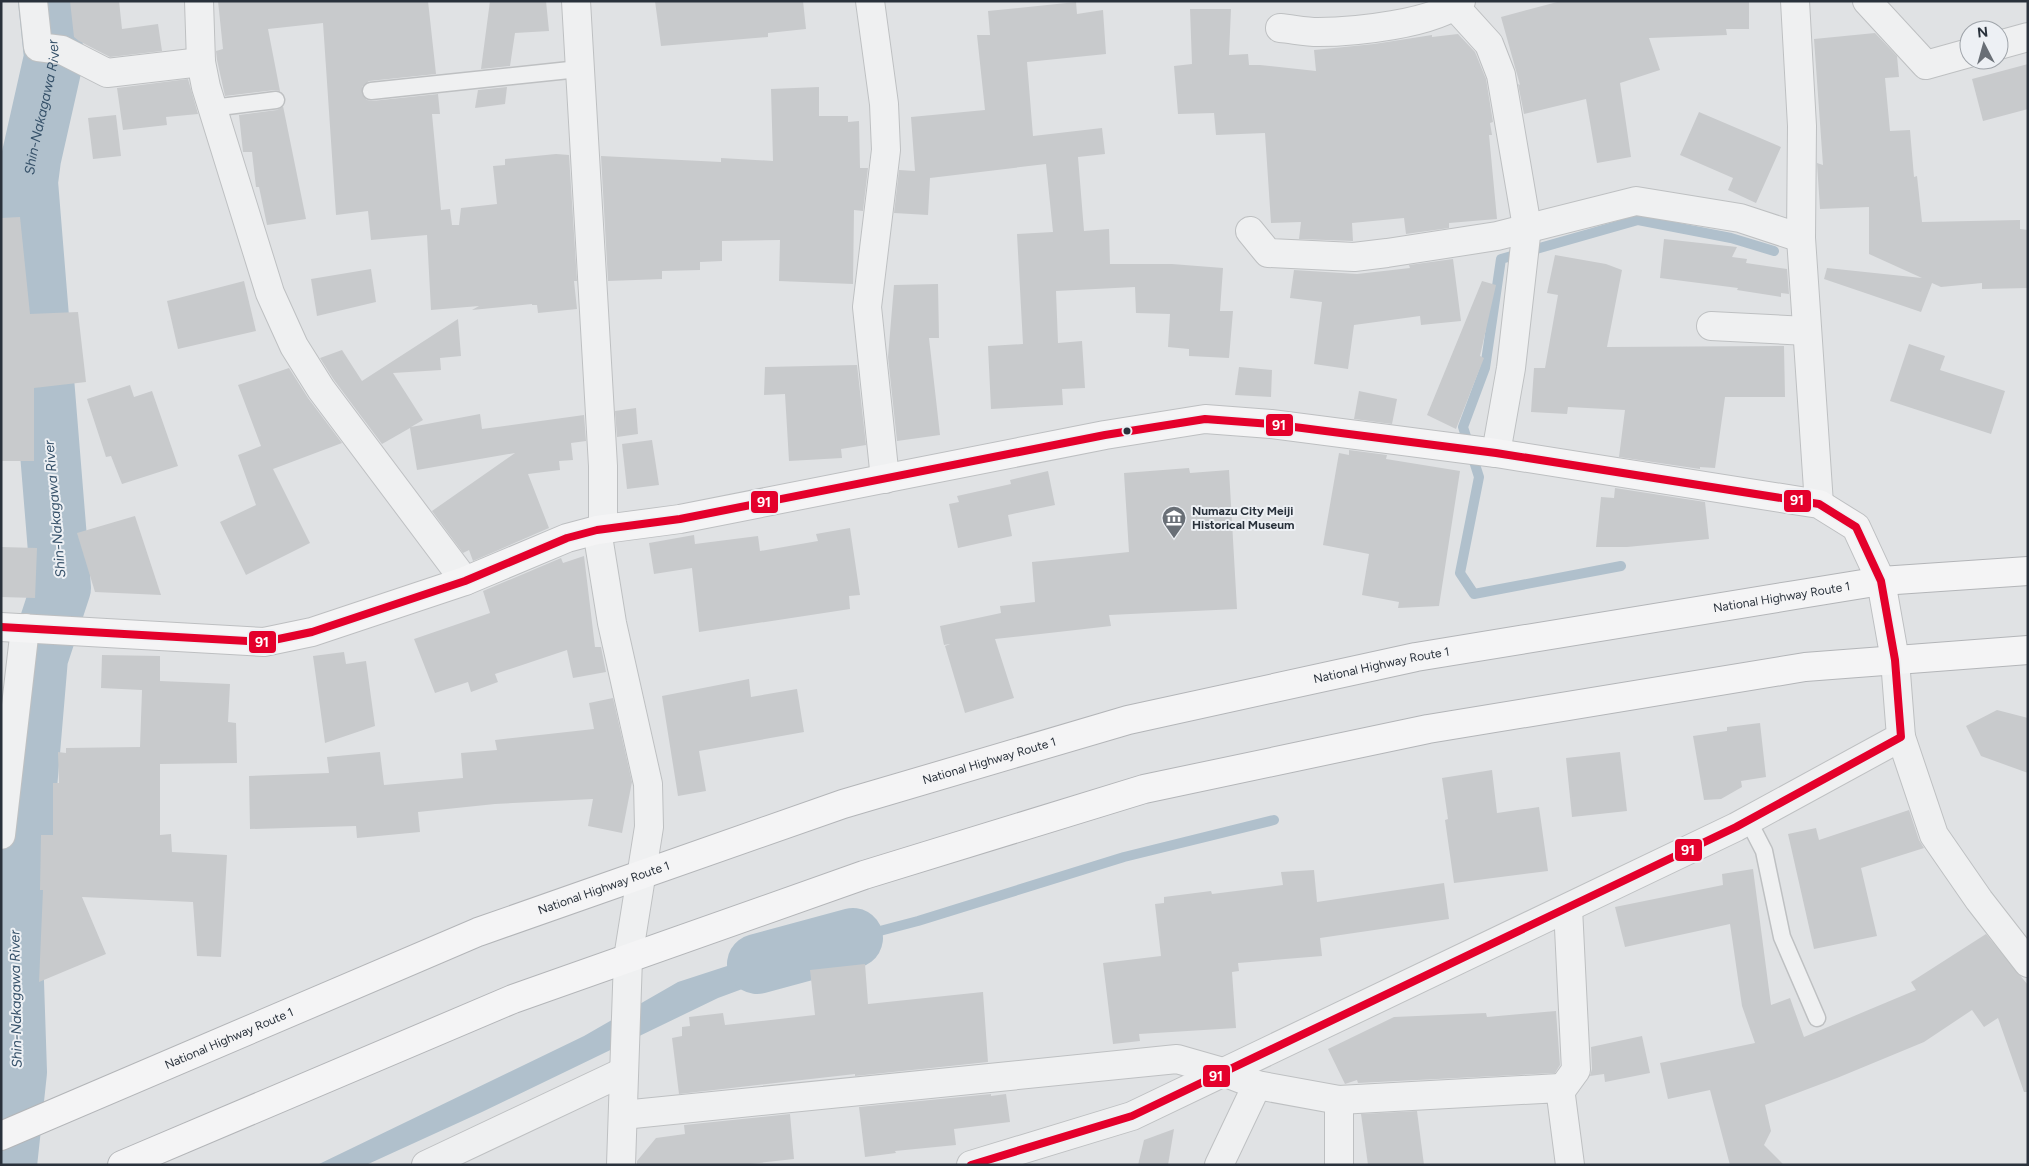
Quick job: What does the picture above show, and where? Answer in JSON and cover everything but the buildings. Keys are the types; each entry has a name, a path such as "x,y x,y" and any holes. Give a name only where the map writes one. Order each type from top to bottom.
{"main road":[{"path":"13,627 264,642 312,632 464,581 567,538 600,530 680,519 1105,435 1205,419 1271,424 1496,453 1819,504 1856,526 1881,581 1895,660"},
{"name":"National Highway Route 1","path":"1,1136 478,932 843,804 1128,720 1416,657 1881,581 2028,571"},
{"path":"122,1165 513,999 628,964 864,875 1144,789 1428,729 1805,667 2028,650"}],"street":[{"path":"33,1 38,47 62,50 106,73 201,62"},
{"path":"199,1 201,62 206,87 270,293 294,346 326,396 464,581"},
{"path":"576,1 603,456 600,530 612,623 648,784 649,827 628,964 621,1165"},
{"path":"870,1 884,104 886,150 867,307 885,479"},
{"path":"1795,1 1802,126 1801,238 1819,504"},
{"path":"1867,1 1926,65 1959,56"},
{"path":"1280,28 1318,32 1371,28 1424,19 1455,3 1489,44 1501,75 1527,227 1511,368 1496,453"},
{"path":"2009,42 2028,37"},
{"path":"1250,231 1268,253 1354,257 1496,236 1636,201 1740,218 1801,238"},
{"path":"1711,326 1808,331"},
{"path":"1,835 13,627"},
{"path":"1895,660 1901,737 1934,835 1979,900 2028,963"},
{"path":"971,1165 1132,1116 1226,1073 1748,820 1901,737"},
{"path":"1560,1092 1576,1070 1568,908"},
{"path":"623,1116 1176,1059 1226,1073 1257,1085 1339,1100 1560,1088 1570,1165"},
{"path":"426,1165 624,1063"},
{"path":"1220,1165 1257,1085"},
{"path":"1339,1100 1339,1165"}],"lane":[{"path":"371,91 579,69"},
{"path":"212,108 276,100"},
{"path":"1748,820 1764,851 1782,937 1816,1018"}],"water":[{"path":"825,934 846,951 718,998 482,1112 366,1165 317,1165 584,1036 678,982"}],"waterway":[{"name":"Shin-Nakagawa River","path":"7,1165 17,1072 13,952 38,658 61,588 28,182 31,159 54,57 48,1"},
{"path":"1621,566 1474,594 1460,573 1479,477 1463,427 1485,368 1501,259 1638,220 1731,238 1774,251"},
{"path":"853,938 918,921 1124,857 1274,820"},
{"path":"757,964 853,938"}],"transit line":[{"name":"91","path":"1,627 264,642 312,632 465,581 567,538 597,530 680,519 1105,435 1205,419 1271,424 1496,453 1819,504 1856,527 1881,581 1895,660 1901,737 1736,827 1132,1116 971,1165"}],"place":[{"name":"Numazu City Meiji Historical Museum","path":"1174,539"}]}
